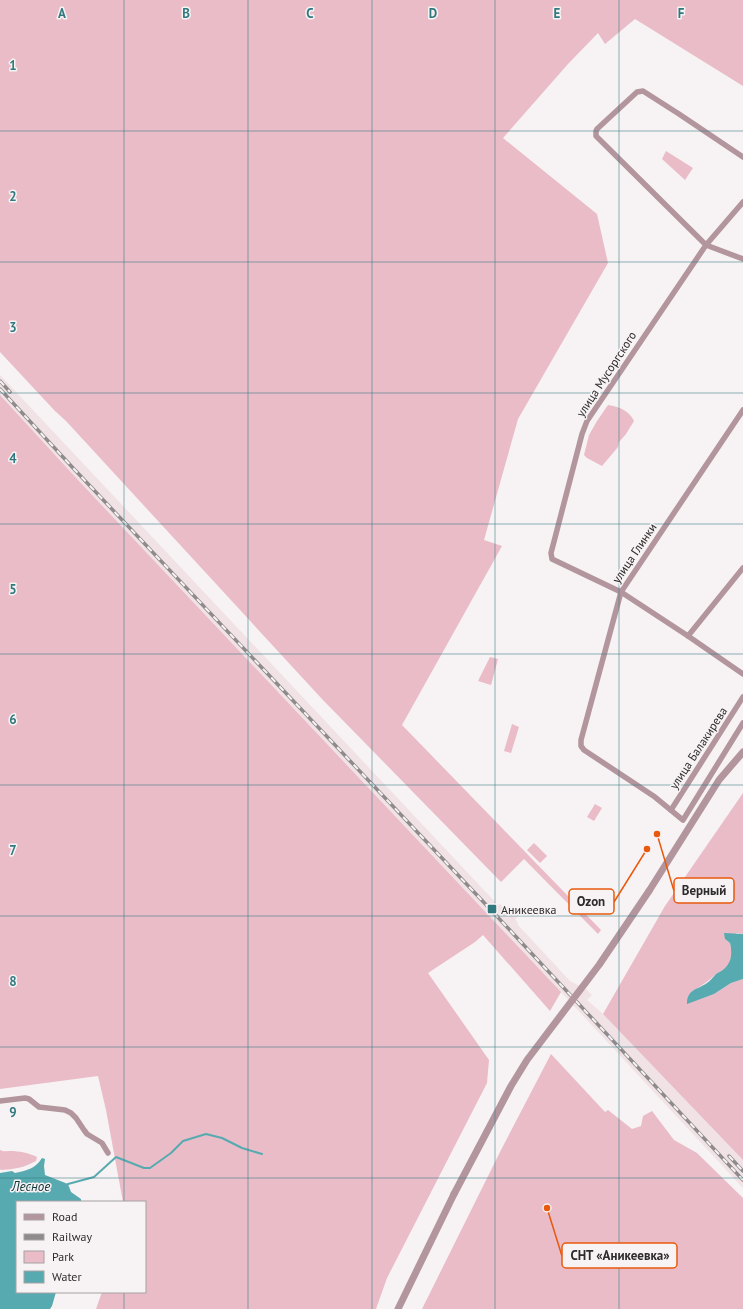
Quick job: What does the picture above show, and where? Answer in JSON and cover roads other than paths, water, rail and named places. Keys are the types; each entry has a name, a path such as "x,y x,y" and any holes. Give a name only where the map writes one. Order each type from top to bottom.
{"street":[{"path":"743,157 643,91 637,92 596,131 596,136 706,245 743,259"},
{"name":"улица Мусоргского","path":"621,592 552,559 551,553 582,434 587,421 706,245 743,202"},
{"name":"улица Глинки","path":"671,810 656,797 584,750 581,746 581,740 621,592 743,410"},
{"path":"688,636 743,568"},
{"path":"621,592 743,674"},
{"name":"улица Балакирева","path":"671,810 743,697"},
{"path":"671,810 683,820 743,723"},
{"path":"398,1309 454,1194 511,1086 527,1060 599,965 649,891 719,780 743,752"},
{"path":"0,1101 25,1098 29,1099 39,1107 69,1112 76,1118 87,1134 102,1143 108,1153"}],"water":[{"path":"724,933 743,934 743,979 731,983 714,994 687,1004 687,999 693,990 708,982 728,965 731,956 731,946 725,939"},
{"name":"Лесное","path":"42,1158 45,1159 45,1175 68,1184 71,1192 81,1199 81,1201 16,1201 16,1293 56,1293 50,1309 0,1309 0,1173 12,1171 15,1173 27,1170 37,1165"}],"waterway":[{"path":"68,1184 94,1177 116,1157 144,1168 150,1168 171,1153 183,1141 206,1134 222,1138 242,1148 262,1154"}],"railway":[{"path":"0,381 10,392"},
{"path":"0,389 492,911 743,1180"},
{"path":"729,1156 743,1171"}],"place":[{"name":"Верный","path":"657,834"},
{"name":"Ozon","path":"647,849"},
{"name":"Аникеевка","path":"492,909"},
{"name":"СНТ «Аникеевка»","path":"547,1208"}]}
